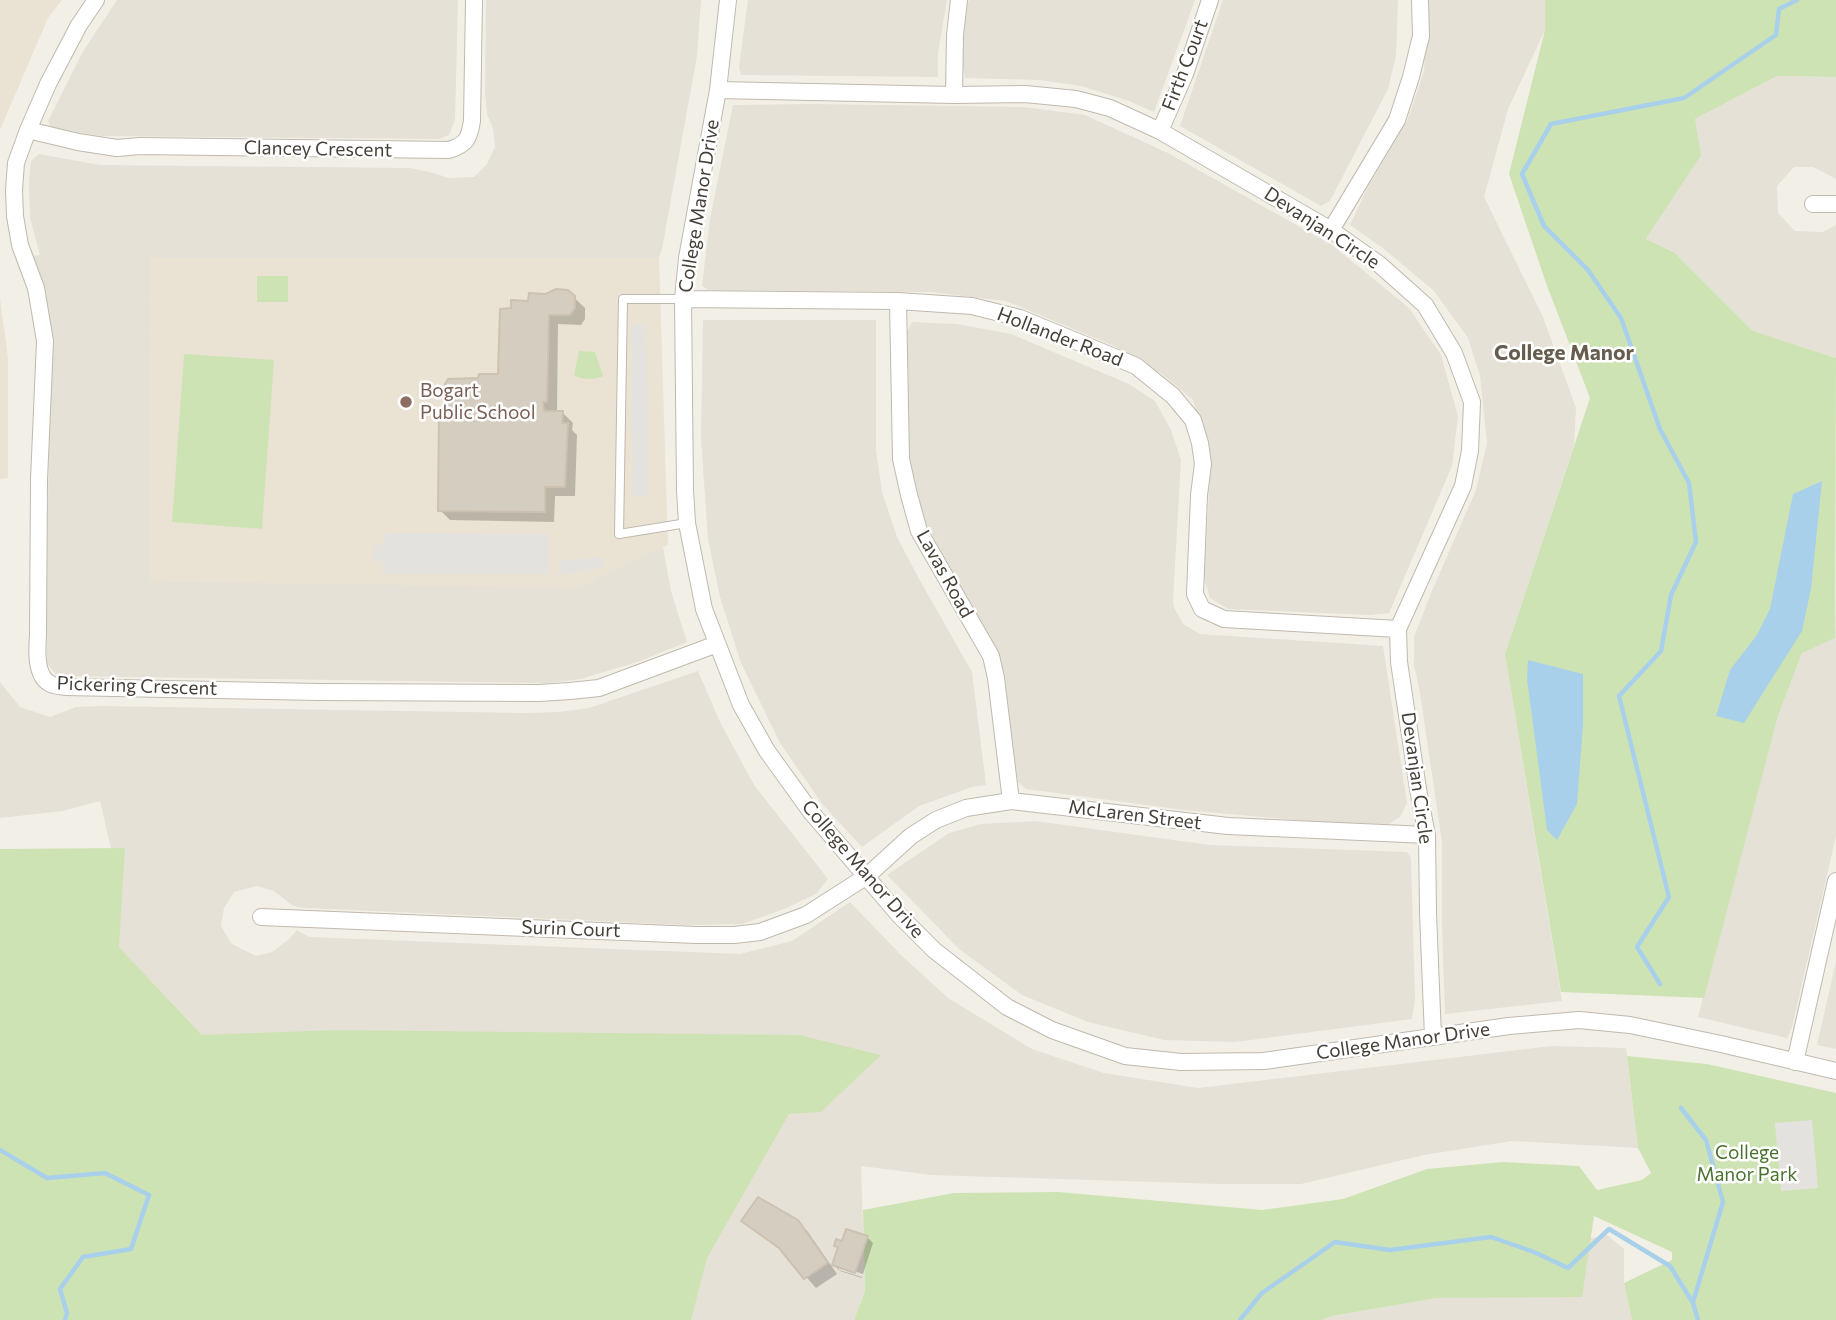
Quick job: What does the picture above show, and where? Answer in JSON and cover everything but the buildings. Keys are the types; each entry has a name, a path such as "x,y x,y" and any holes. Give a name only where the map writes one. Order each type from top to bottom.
{"street":[{"name":"Pickering Crescent","path":"96,0 79,25 48,84 28,130 16,163 14,190 20,245 36,288 45,341 39,480 37,654 42,676 49,684 65,687 319,692 550,692 598,688 717,644"},
{"name":"Clancey Crescent","path":"28,130 117,148 140,146 449,150 463,145 469,135 472,121 474,0"},
{"name":"College Manor Drive","path":"728,0 718,90 687,258 683,299 687,523 704,609 741,705 767,751 811,812 899,915 934,950 1007,1007 1052,1030 1125,1056 1181,1062 1264,1061 1509,1026 1579,1020 1630,1025 1836,1071"},
{"path":"954,94 955,35 959,0"},
{"name":"Firth Court","path":"1160,131 1185,74 1210,0"},
{"path":"1331,230 1397,120 1421,36 1420,0"},
{"name":"Devanjan Circle","path":"718,90 1025,94 1076,99 1110,108 1160,131 1331,230 1379,264 1425,305 1454,353 1472,402 1470,451 1463,486 1398,629 1399,662 1427,835 1433,1037"},
{"path":"1814,204 1836,204"},
{"name":"Hollander Road","path":"683,299 898,301 972,306 1020,318 1136,366 1173,396 1193,420 1200,443 1203,464 1195,594 1202,609 1224,619 1398,629"},
{"name":"Lavas Road","path":"898,301 901,459 909,495 919,531 991,656 1011,801"},
{"name":"McLaren Street","path":"867,876 911,836 936,820 966,808 1011,801 1228,826 1427,835"},
{"name":"Surin Court","path":"261,917 734,935 760,932 806,915 867,876"},
{"path":"1795,1062 1836,881"}],"lane":[{"path":"683,299 623,299 619,534 687,523"}],"shaded area":[{"path":"0,0 62,0 48,18 0,130"},
{"path":"117,0 458,0 455,120 449,135 439,139 103,136 52,129 48,121 82,53"},
{"path":"486,0 701,0 697,56 659,258 150,259 576,588 663,547 671,591 687,642 640,661 581,679 548,683 57,676 47,663 51,347 47,304 32,256 40,255 30,218 31,161 39,154 100,165 410,168 448,178 474,177 487,164 495,147 485,93"},
{"path":"748,0 947,0 938,53 938,77 741,75 739,67"},
{"path":"969,0 1195,0 1154,112 1081,86 1039,80 965,78 962,59 963,21"},
{"path":"1223,0 1398,0 1396,56 1388,89 1330,201 1321,206 1180,126"},
{"path":"1428,0 1545,0 1545,30 1508,109 1484,197 1543,317 1576,408 1574,445 1505,654 1562,1001 1445,1014 1442,842 1414,665 1414,637 1476,490 1487,443 1480,376 1468,338 1434,291 1384,249 1350,225 1367,189 1407,121 1424,72"},
{"path":"1777,76 1836,77 1836,179 1813,167 1794,167 1777,186 1778,213 1795,231 1823,232 1836,225 1836,358 1753,331 1675,253 1646,239 1696,162 1695,119"},
{"path":"733,105 1023,107 1085,115 1168,153 1332,245 1409,308 1441,355 1458,416 1452,466 1389,613 1370,615 1228,609 1210,598 1204,578 1211,460 1193,400 1162,374 1114,346 1006,301 931,292 709,290 702,286 710,219"},
{"name":"Bogart Public School","path":"150,258 659,258 668,545 576,588 149,581"},
{"path":"0,298 8,358 8,478 0,479"},
{"path":"703,320 876,320 876,450 882,492 897,537 972,672 986,785 972,787 919,806 862,847 823,805 780,743 741,663 720,597 708,539 701,439"},
{"path":"912,322 957,324 1011,334 1129,384 1155,401 1171,430 1181,460 1173,600 1183,624 1200,634 1383,646 1407,803 1400,817 1389,824 1318,822 1184,810 1026,789 1018,782 1001,668 921,514 906,445 907,332"},
{"path":"646,324 648,496 633,496 631,325"},
{"path":"385,533 549,534 549,574 383,574 383,562 373,562 373,545 384,545"},
{"path":"603,557 602,568 559,575 559,561"},
{"path":"1836,596 1836,836 1792,1027 1787,1038 1698,1017 1778,716 1802,652 1835,638"},
{"path":"698,671 720,722 754,785 828,879 816,894 742,924 687,925 305,908 293,906 274,891 257,886 234,892 224,908 221,926 232,944 256,956 272,952 297,930 309,937 740,954 792,941 850,902 901,955 948,998 1032,1049 1104,1073 1198,1088 1552,1046 1626,1048 1638,1148 1512,1141 1424,1155 1301,1184 931,1175 861,1166 865,1291 854,1320 414,1320 202,1035 119,947 111,849 100,801 63,811 0,818 0,682 20,707 50,717 76,707 102,706 525,713 589,708"},
{"path":"1035,821 1210,845 1407,852 1411,858 1415,1000 1412,1019 1235,1042 1164,1040 1088,1022 1022,995 959,949 887,875 949,833 981,824"},
{"path":"1836,962 1836,1049 1817,1045"},
{"path":"1812,1120 1818,1188 1781,1191 1775,1123"},
{"path":"1607,1235 1624,1249 1624,1283 1632,1320 1321,1320 1437,1298 1587,1239"}],"green space":[{"path":"1545,0 1836,0 1836,77 1777,76 1695,119 1701,155 1646,239 1675,253 1753,331 1836,358 1835,638 1802,653 1778,716 1704,998 1561,992 1505,654 1590,398 1546,283 1509,174 1545,30"},
{"path":"257,276 288,276 288,302 257,302"},
{"path":"579,351 595,352 603,376 588,379 574,375"},
{"path":"184,354 274,360 262,529 172,522"},
{"path":"125,848 119,947 202,1035 335,1030 799,1035 881,1055 821,1112 789,1114 707,1258 691,1320 0,1320 0,849"},
{"name":"College Manor Park","path":"1627,1056 1707,1064 1836,1093 1836,1320 1632,1320 1624,1283 1672,1260 1672,1252 1594,1216 1582,1297 1437,1298 1321,1320 854,1320 865,1291 863,1210 954,1193 1058,1192 1262,1210 1343,1199 1427,1169 1503,1162 1579,1166 1597,1190 1642,1180 1651,1173 1638,1148"}],"water":[{"path":"1822,481 1811,589 1802,631 1744,723 1716,716 1730,670 1757,635 1770,609 1793,494"},
{"path":"1528,660 1583,674 1583,725 1577,804 1557,840 1547,830 1527,679"}],"waterway":[{"path":"1660,984 1637,947 1669,897 1619,696 1661,651 1671,595 1696,542 1689,483 1660,429 1621,318 1588,270 1544,226 1522,174 1551,124 1684,98 1776,35 1779,9 1797,0"},
{"path":"1681,1108 1706,1140 1723,1202 1693,1302"},
{"path":"0,1150 47,1178 105,1173 149,1195 131,1249 83,1257 60,1289 67,1313 65,1320"},
{"path":"1240,1320 1262,1293 1335,1242 1390,1250 1491,1237 1534,1252 1568,1268 1609,1229 1670,1266 1693,1303 1698,1320"}],"place":[{"name":"Bogart Public School","path":"406,402"}],"district":[{"name":"College Manor","path":"1564,353"}]}
